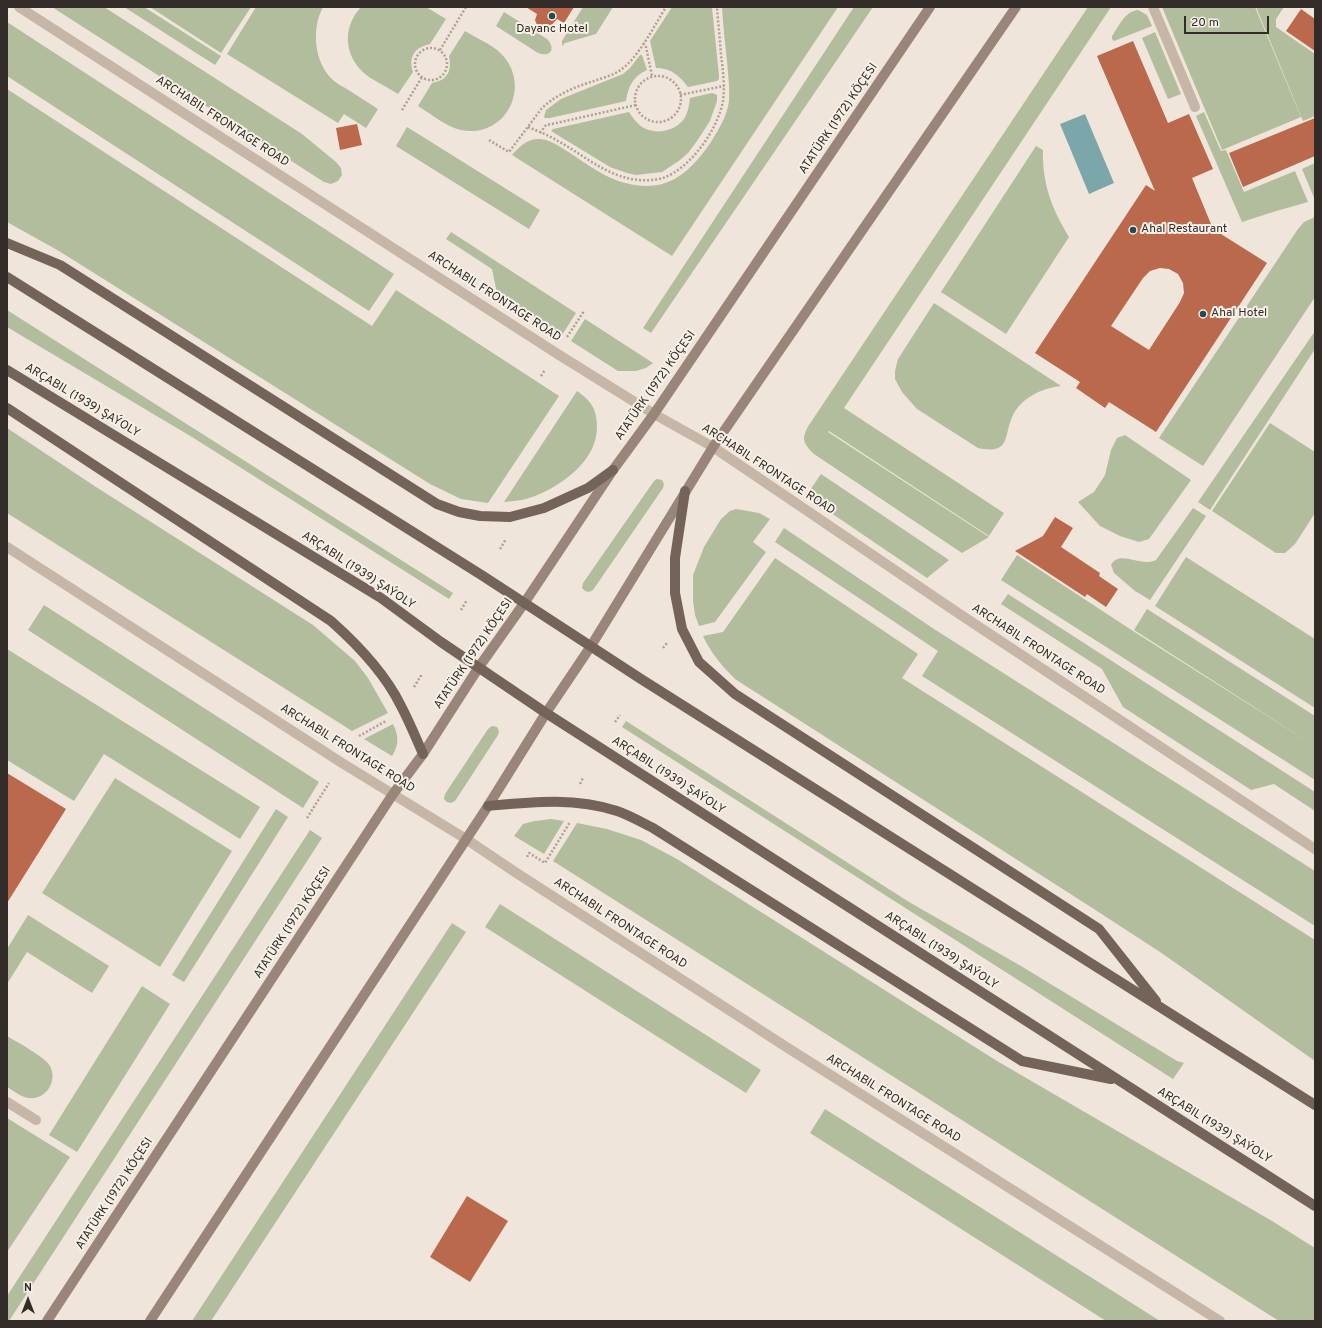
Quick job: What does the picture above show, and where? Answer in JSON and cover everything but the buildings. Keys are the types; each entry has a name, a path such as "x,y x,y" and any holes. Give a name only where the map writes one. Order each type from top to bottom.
{"main road":[{"name":"ATATÜRK (1972) KÖÇESI","path":"47,1321 393,794 423,754 479,667 654,414 930,7"},
{"path":"150,1321 488,806 546,713 591,646 713,447 1016,7"},
{"path":"7,243 60,265 436,504 459,512 510,517 544,508 588,488 614,470"},
{"path":"7,277 525,602 641,679 1315,1105"},
{"name":"ARÇABIL (1939) ŞAÝOLY","path":"7,370 381,598 441,642 546,713 1315,1206"},
{"path":"7,408 331,621 355,642 388,684 401,705 423,754"},
{"path":"685,491 675,558 675,593 682,629 699,662 735,694 1099,929 1161,1008"},
{"path":"488,806 536,802 576,802 617,811 653,828 1022,1061 1117,1080"}],"street":[{"name":"ARCHABIL FRONTAGE ROAD","path":"19,7 556,353 654,414 713,447 958,613 1315,849"},
{"path":"1153,7 1195,107"},
{"name":"ARCHABIL FRONTAGE ROAD","path":"7,547 342,763 466,839 778,1042 1220,1321"},
{"path":"7,1102 36,1120"}],"path":[{"path":"440,50 466,7"},
{"path":"489,140 509,152 542,108 559,95 620,70 633,58 666,7"},
{"path":"528,127 557,140 609,171 626,178 651,180 663,178 674,173 693,156 710,133 720,112 723,101 724,86 717,7"},
{"path":"643,43 646,47 652,76"},
{"path":"429,47 440,50 446,58 447,65 445,72 440,78 433,80 422,77 415,69 414,62 417,55 422,50 429,47"},
{"path":"652,76 668,78 675,83 680,95 680,106 676,113 663,121 655,122 640,115 634,100 639,85 652,76"},
{"path":"402,110 422,77"},
{"path":"680,95 724,86"},
{"path":"540,133 546,126 552,124 636,105"},
{"path":"566,338 584,311"},
{"path":"541,376 546,369"},
{"path":"500,549 506,539"},
{"path":"461,610 467,600"},
{"path":"413,689 422,674"},
{"path":"615,722 620,715"},
{"path":"358,736 391,718"},
{"path":"307,818 329,783"},
{"path":"526,857 530,853 545,863 572,818"}],"green space":[{"path":"52,7 104,7 302,134 336,162 341,168 342,175 338,181 331,184 324,182"},
{"path":"124,7 144,7 221,56 215,65"},
{"path":"150,7 251,7 221,53"},
{"path":"256,7 323,7 319,16 316,36 316,46 322,65 327,74 334,81 378,109 366,128 344,114 338,123 227,54"},
{"path":"361,7 426,7 446,19 430,44 417,50 412,57 411,62 413,72 398,94 369,77 354,62 350,53 348,34 350,25"},
{"path":"583,7 613,7 596,34 565,43 562,46 562,41"},
{"path":"672,7 712,7 719,76 717,81 688,87 675,73 666,69 656,68 650,41"},
{"path":"722,7 838,7 672,256 512,155 519,147 527,142 540,139 555,144 603,174 625,183 640,186 653,186 675,179 685,172 711,142 728,107 729,86"},
{"path":"854,7 873,7 651,333 643,328"},
{"path":"1088,7 1111,7 844,408 1004,513 989,536 829,431 828,432 989,537 962,553 814,454 805,444 804,437 809,425"},
{"path":"1162,7 1255,7 1301,117 1222,150"},
{"path":"1256,7 1284,7 1276,19 1276,27 1315,54 1315,116 1303,121"},
{"path":"1138,10 1147,15 1152,26 1114,41 1112,36 1126,16 1133,11"},
{"path":"504,12 547,39 550,42 552,49 551,51 546,54 538,53 496,26"},
{"path":"7,22 394,274 369,311 7,76"},
{"path":"465,31 492,46 505,58 512,71 515,85 513,98 508,110 500,120 489,127 476,131 461,130 449,126 418,106 432,83 442,80 448,74 450,66 449,56"},
{"path":"1155,32 1181,94 1168,99 1142,38"},
{"path":"640,55 642,55 647,70 638,75 632,82 626,101 550,118 544,117 546,110 561,99 623,74 630,68"},
{"path":"7,89 372,326 396,290 559,396 488,503 461,499 430,484 59,251 7,222"},
{"path":"712,93 717,95 717,101 710,121 688,153 662,172 636,175 610,167 551,131 553,129 629,112 637,123 644,128 654,131 666,131 676,126 684,119 689,107 690,98"},
{"path":"1204,112 1221,151 1226,150 1244,192 1295,171 1308,202 1242,222 1196,116"},
{"path":"407,127 540,210 529,229 396,146"},
{"path":"1036,146 1043,150 1044,174 1049,196 1069,237 1006,334 941,292"},
{"path":"1315,163 1315,200 1302,169"},
{"path":"1315,217 1315,297 1203,466 1159,438 1298,229 1304,222"},
{"path":"451,232 576,313 562,335 497,293 492,269 446,239"},
{"path":"934,303 1061,386 1040,391 1027,398 1013,415 1004,442 996,449 978,448 917,409 902,392 895,379 898,359"},
{"path":"7,310 453,593 449,599 192,437 7,327"},
{"path":"585,319 653,363 646,368 636,371 618,371 571,341"},
{"path":"1315,331 1315,349 1210,510 1198,502"},
{"path":"577,391 586,398 592,406 597,421 595,439 585,460 567,478 546,491 535,496 516,501 504,502"},
{"path":"1270,423 1315,452 1315,513 1295,544 1285,553 1276,553 1212,511"},
{"path":"7,428 96,487 313,625 355,661 368,678 388,713 352,731 7,513"},
{"path":"1125,435 1191,480 1149,539 1139,542 1120,536 1100,526 1078,502 1094,492 1105,475 1111,450 1117,438"},
{"path":"821,474 949,560 927,578 806,496"},
{"path":"657,479 662,480 664,484 663,488 593,590 589,592 585,591 582,588 583,583 654,481"},
{"path":"1193,508 1206,516 1150,600 1135,591 1114,573 1111,565 1120,559 1125,558 1143,562 1156,560"},
{"path":"736,509 759,513 770,519 753,542 766,552 715,622 699,626 695,615 693,601 693,575 704,547 721,519 730,511"},
{"path":"784,528 934,629 1315,871 1315,926 922,676 938,651 775,542"},
{"path":"1017,555 1133,631 1315,746 1315,780 1001,580"},
{"path":"1186,557 1315,639 1315,708 1155,606"},
{"path":"775,558 918,654 902,678 1315,940 1315,1061 1163,954 735,679 717,659 703,636 723,632"},
{"path":"1008,594 1315,792 1315,811 1274,784 1251,790 1123,707 1102,669 1001,604"},
{"path":"44,605 319,782 303,808 28,630"},
{"path":"1147,609 1315,716 1315,746 1134,630"},
{"path":"7,649 260,807 240,839 104,754 74,801 7,760"},
{"path":"626,721 909,902 1021,966 1177,1061 1184,1063 1173,1079 622,727"},
{"path":"393,724 397,744 392,756 364,739"},
{"path":"492,726 497,727 499,731 498,735 455,801 451,803 447,802 444,799 445,794 488,729"},
{"path":"115,778 232,851 160,967 42,893"},
{"path":"276,809 288,817 184,982 172,975"},
{"path":"551,819 564,821 544,854 514,836 523,824"},
{"path":"577,823 607,829 641,840 677,859 997,1061 1272,1221 1315,1248 1315,1321 1279,1321 553,861"},
{"path":"310,830 322,838 9,1321 7,1321 7,1296"},
{"path":"500,904 761,1070 746,1093 485,927"},
{"path":"28,915 109,966 92,993 27,952 7,984 7,949"},
{"path":"452,923 466,932 211,1321 192,1321"},
{"path":"142,986 170,1004 77,1152 49,1135"},
{"path":"7,1036 37,1054 50,1066 52,1072 51,1083 49,1088 41,1096 29,1098 20,1095 7,1087"},
{"path":"825,1109 1160,1321 1106,1321 810,1133"},
{"path":"7,1118 70,1157 7,1252"}],"water":[{"path":"1085,114 1114,183 1089,194 1060,124"}],"place":[{"name":"Dayanc Hotel","path":"552,16"},
{"name":"Ahal Restaurant","path":"1133,230"},
{"name":"Ahal Hotel","path":"1203,314"}]}
